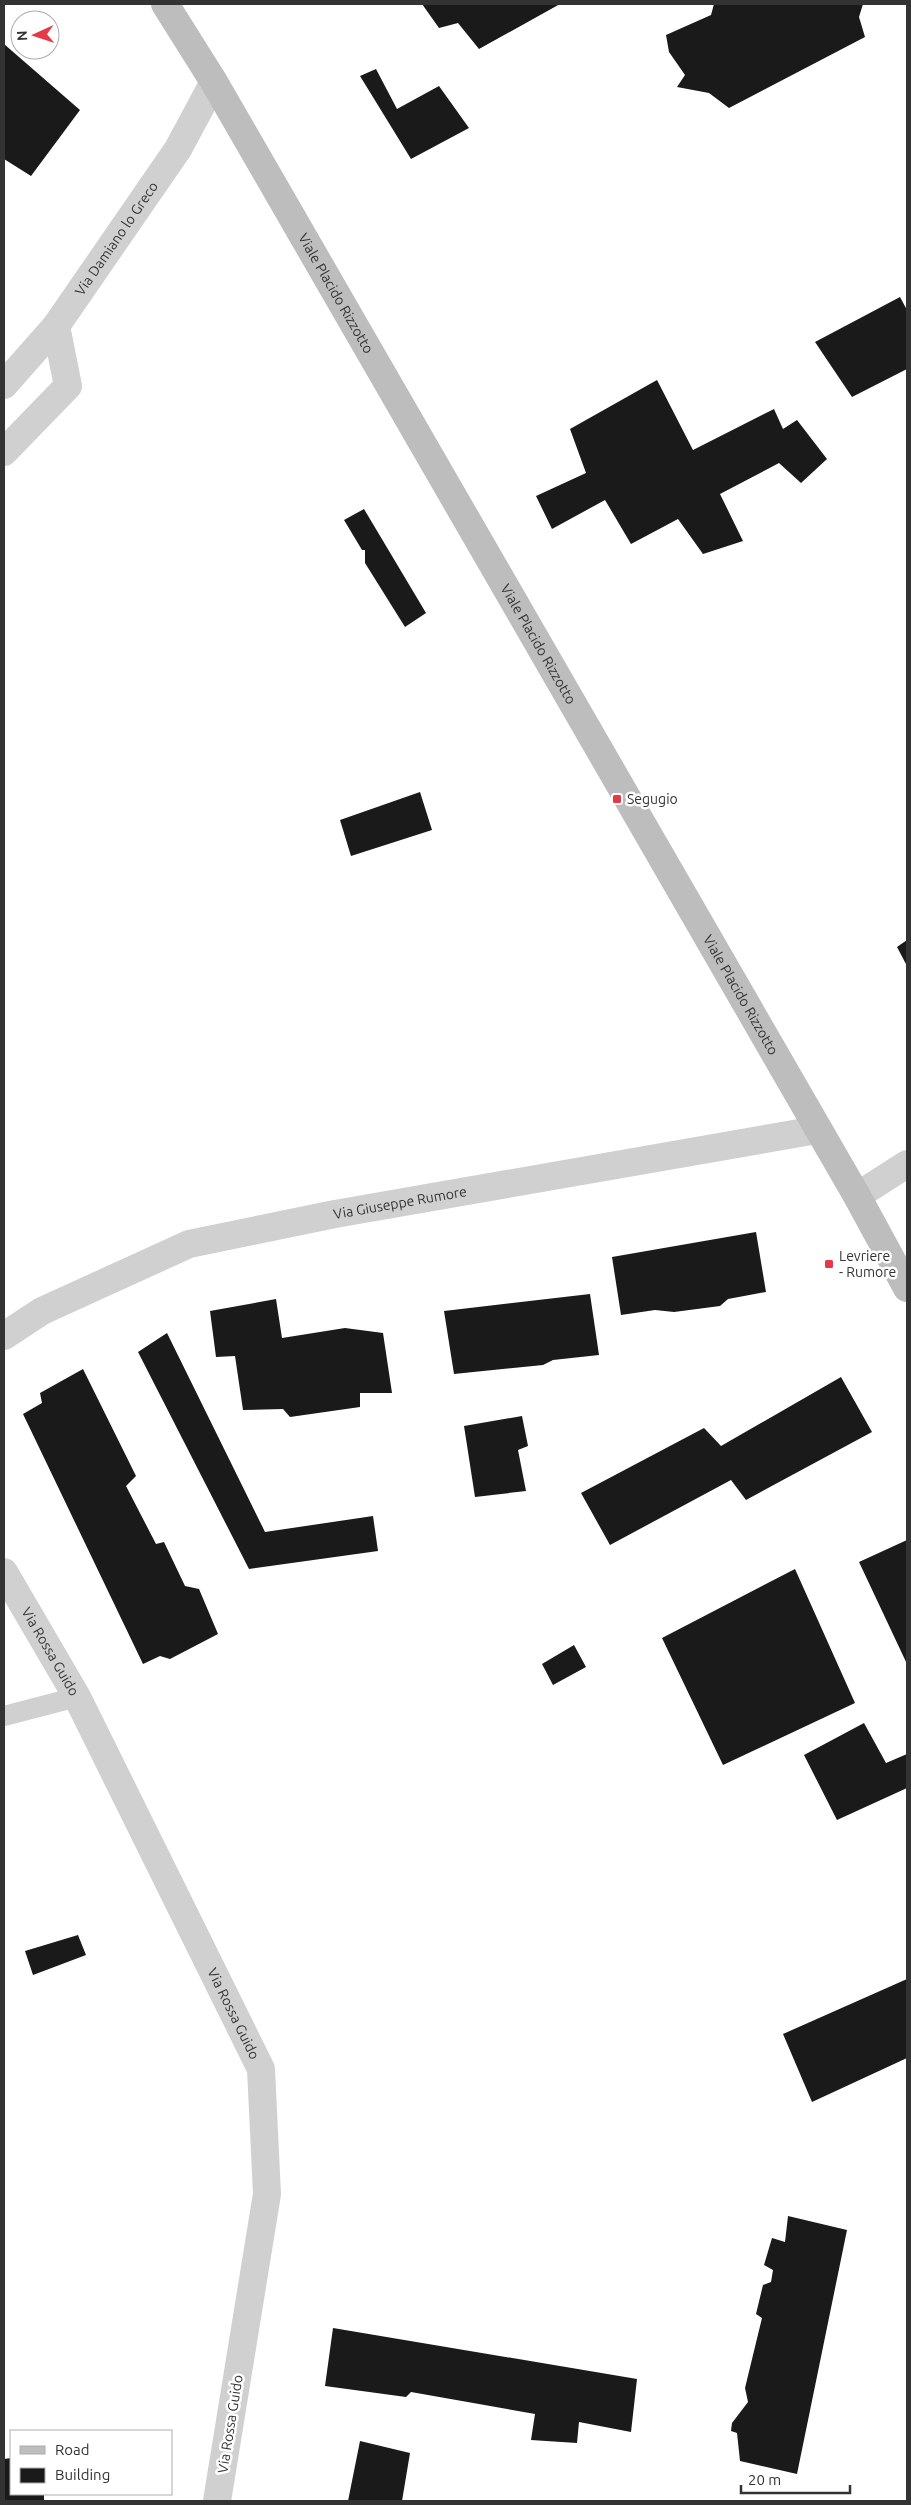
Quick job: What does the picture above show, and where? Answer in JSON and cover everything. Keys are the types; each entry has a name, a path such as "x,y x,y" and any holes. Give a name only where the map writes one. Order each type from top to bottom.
{"street":[{"name":"Viale Placido Rizzotto","path":"165,4 214,82 817,1130 857,1196 907,1288"},
{"name":"Via Damiano lo Greco","path":"4,385 56,326 178,149 214,82"},
{"path":"4,452 68,386 56,326"},
{"name":"Via Giuseppe Rumore","path":"4,1336 42,1311 189,1244 335,1214 817,1130"},
{"path":"857,1196 907,1164"},
{"name":"Via Rossa Guido","path":"4,1572 77,1697 261,2069 268,2194 217,2501"}],"lane":[{"path":"4,1716 77,1697"}],"building":[{"path":"422,4 560,4 479,49 458,23 439,28"},
{"path":"714,4 863,4 859,17 865,37 729,108 709,93 677,87 685,75 669,52 666,35 711,15"},
{"path":"4,44 10,49 10,60 22,60 80,110 31,176 4,159"},
{"path":"376,69 397,109 439,86 469,128 411,159 360,76"},
{"path":"900,297 907,310 907,369 852,397 815,342"},
{"path":"657,380 693,450 774,409 783,429 797,420 827,459 801,483 779,463 720,494 743,541 703,554 678,519 631,544 605,500 552,529 536,496 586,473 570,429"},
{"path":"364,509 426,613 405,627 365,563 365,550 362,550 344,520"},
{"path":"420,792 432,830 351,856 340,820"},
{"path":"907,940 907,966 897,947"},
{"path":"756,1232 766,1292 728,1299 720,1306 674,1312 655,1310 621,1315 612,1257"},
{"path":"590,1294 599,1355 553,1360 543,1365 454,1374 444,1311"},
{"path":"276,1299 282,1338 345,1328 383,1333 392,1393 360,1393 360,1407 290,1417 283,1409 243,1410 235,1356 216,1357 210,1311"},
{"path":"167,1333 265,1532 373,1516 378,1551 249,1569 138,1352"},
{"path":"83,1369 136,1476 126,1486 156,1544 164,1542 185,1586 199,1589 218,1634 170,1659 160,1656 143,1664 23,1414 42,1403 40,1393"},
{"path":"841,1377 872,1432 746,1500 731,1480 610,1545 581,1493 704,1428 721,1446"},
{"path":"522,1416 528,1446 518,1450 526,1491 475,1497 464,1426"},
{"path":"907,1540 907,1664 859,1562"},
{"path":"795,1569 855,1703 723,1765 662,1638"},
{"path":"574,1645 586,1667 553,1685 542,1664"},
{"path":"864,1723 886,1763 907,1754 907,1788 837,1820 804,1755"},
{"path":"78,1935 86,1955 33,1975 25,1951"},
{"path":"907,1979 907,2058 812,2102 783,2034"},
{"path":"788,2216 847,2230 797,2474 740,2461 737,2433 731,2431 732,2423 748,2402 745,2388 762,2318 756,2314 763,2285 771,2282 773,2270 764,2265 772,2238 785,2242"},
{"path":"333,2328 637,2379 631,2432 579,2422 577,2443 531,2440 535,2414 411,2392 406,2397 325,2386"},
{"path":"360,2441 410,2453 402,2501 348,2501"},
{"path":"10,2458 10,2495 44,2495 44,2501 4,2501 4,2459"}],"place":[{"name":"Segugio","path":"617,799"},
{"name":"Levriere - Rumore","path":"829,1264"}]}
